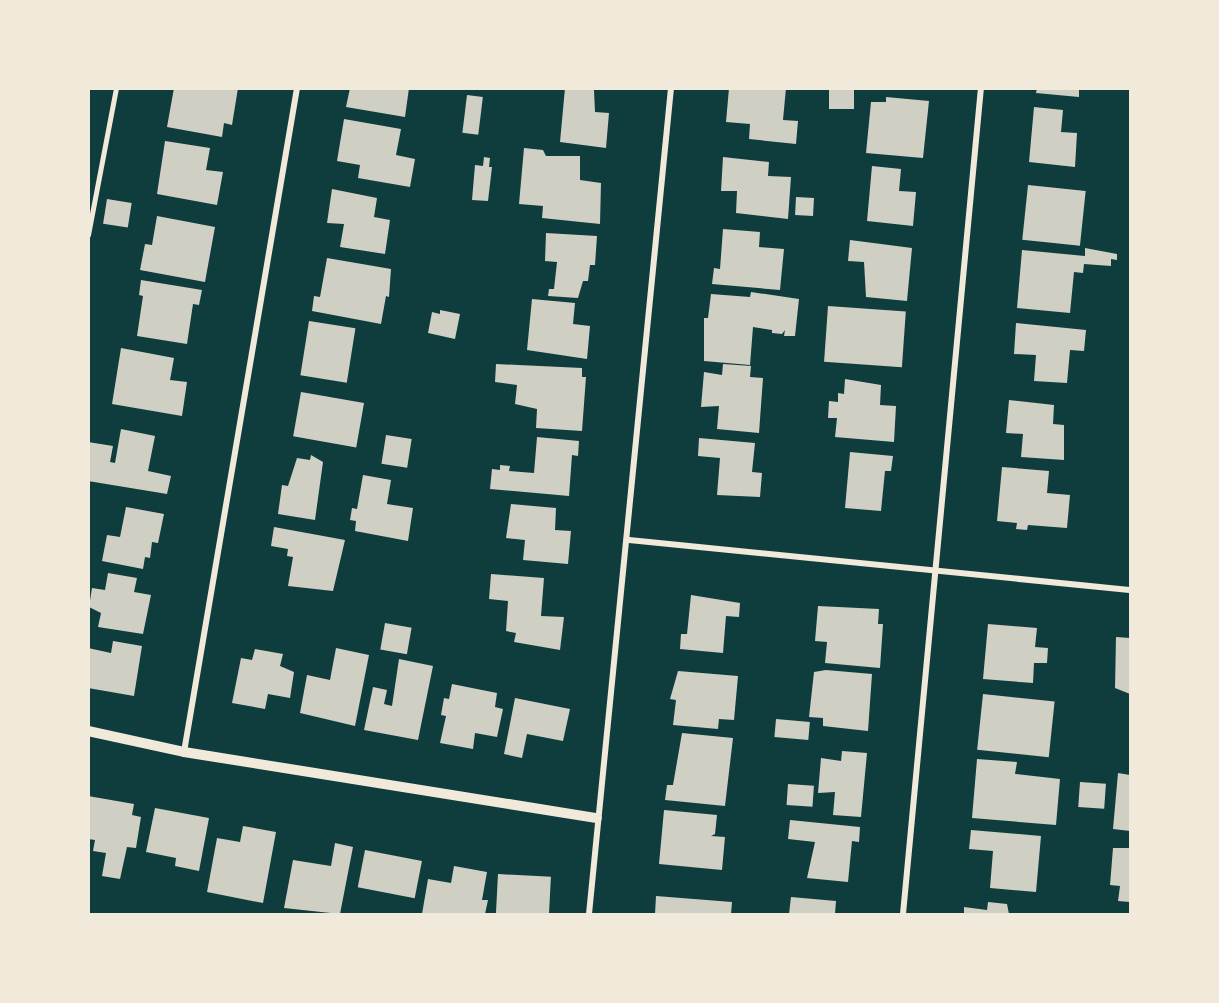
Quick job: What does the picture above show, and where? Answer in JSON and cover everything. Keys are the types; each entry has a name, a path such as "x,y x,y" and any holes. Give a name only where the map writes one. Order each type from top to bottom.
{"street":[{"path":"184,752 297,88"},
{"path":"589,915 597,818 629,540 671,88"},
{"path":"903,915 981,88"},
{"path":"629,540 1131,590"},
{"path":"88,731 184,752 597,818"}],"lane":[{"path":"88,235 116,88"}],"building":[{"path":"174,88 238,88 232,125 224,123 222,137 167,127"},
{"path":"350,88 409,88 405,117 346,107"},
{"path":"565,88 594,90 595,112 609,113 606,148 560,142"},
{"path":"729,88 786,88 783,120 798,121 796,144 749,139 750,124 726,122"},
{"path":"829,88 854,88 854,109 829,109"},
{"path":"1037,88 1079,88 1079,97 1036,93"},
{"path":"467,95 483,97 478,135 462,133"},
{"path":"886,97 929,101 923,158 866,153 871,102 886,102"},
{"path":"1034,107 1063,110 1061,132 1077,133 1075,167 1029,162"},
{"path":"344,119 401,129 396,155 415,159 410,187 358,178 360,165 337,161"},
{"path":"165,141 210,148 206,170 223,172 217,205 157,194"},
{"path":"524,148 543,150 546,156 580,156 580,180 601,183 600,224 542,218 543,206 519,204"},
{"path":"484,157 490,158 489,167 492,167 488,201 472,200 475,165 483,166"},
{"path":"723,157 769,162 768,176 791,177 788,219 736,213 737,191 721,191"},
{"path":"872,166 901,169 899,191 916,192 913,226 867,221"},
{"path":"1028,185 1086,191 1080,246 1022,240"},
{"path":"332,189 377,198 374,217 390,220 385,254 340,247 344,224 327,223"},
{"path":"796,197 814,198 813,216 795,215"},
{"path":"107,199 132,203 128,228 103,224"},
{"path":"157,216 215,227 205,282 140,270 145,244 152,245"},
{"path":"723,229 760,232 759,247 784,249 780,290 712,284 714,268 720,269"},
{"path":"546,233 597,236 595,265 590,265 588,281 583,281 578,298 548,296 549,289 554,289 557,262 545,261"},
{"path":"850,240 912,248 907,301 866,297 864,262 848,261"},
{"path":"1085,248 1117,254 1117,260 1111,259 1111,266 1084,264 1083,273 1074,272 1070,313 1017,308 1022,250 1085,256"},
{"path":"327,258 391,269 389,297 386,296 381,324 312,311 314,296 320,297"},
{"path":"141,280 202,290 199,305 193,304 187,344 137,336 143,296 139,295"},
{"path":"751,292 799,299 795,336 784,336 785,330 782,334 753,327 750,365 704,361 704,318 708,318 711,294 750,297"},
{"path":"532,299 575,303 573,324 590,326 587,359 527,350"},
{"path":"828,306 906,311 902,367 824,362"},
{"path":"440,310 460,314 455,339 428,333 432,312 440,314"},
{"path":"309,321 355,328 347,383 300,375"},
{"path":"1016,323 1086,330 1084,351 1070,350 1067,383 1034,381 1036,355 1014,354"},
{"path":"121,348 174,358 170,380 187,382 182,416 112,404"},
{"path":"496,364 582,368 582,377 586,377 582,431 536,428 537,409 515,404 517,385 495,382"},
{"path":"723,364 751,366 750,377 763,378 759,433 717,429 719,406 701,407 704,372 722,375"},
{"path":"845,379 881,385 880,405 896,406 894,442 835,437 837,418 828,418 829,401 838,402 838,393 844,394"},
{"path":"301,392 364,403 356,447 293,436"},
{"path":"1009,400 1054,405 1053,424 1064,425 1064,460 1021,457 1023,434 1006,433"},
{"path":"121,429 155,436 148,471 171,476 167,494 88,481 88,442 113,446 110,462 115,463"},
{"path":"386,435 412,439 407,468 381,464"},
{"path":"537,437 579,441 578,456 572,455 569,496 490,489 492,469 500,470 500,465 510,466 509,471 534,473"},
{"path":"699,438 755,443 752,472 762,473 760,497 717,495 720,458 698,456"},
{"path":"850,452 893,456 891,471 885,471 881,511 845,508"},
{"path":"311,455 323,462 315,520 278,514 282,485 288,486 297,458 310,460"},
{"path":"1002,467 1049,471 1047,493 1070,495 1067,528 1028,525 1027,530 1016,529 1017,523 997,521"},
{"path":"363,475 391,480 387,504 413,508 408,541 355,531 356,521 350,520 352,508 357,509"},
{"path":"511,504 556,508 555,530 571,531 568,564 523,560 525,540 506,538"},
{"path":"126,507 164,514 158,543 152,542 150,558 145,557 143,569 102,561 107,535 120,537"},
{"path":"274,527 345,540 333,591 288,586 293,557 287,556 288,549 271,546"},
{"path":"108,573 137,578 134,592 151,595 143,634 98,627 101,613 89,607 92,588 105,590"},
{"path":"491,574 544,578 541,616 564,617 560,650 514,642 516,633 506,631 508,601 489,599"},
{"path":"691,595 740,603 739,617 726,616 723,653 680,649 681,634 687,634"},
{"path":"818,606 879,609 878,624 883,624 880,668 825,663 827,642 815,641"},
{"path":"385,623 412,628 407,654 380,650"},
{"path":"988,624 1037,628 1035,647 1048,648 1047,663 1034,663 1033,683 983,679"},
{"path":"1116,637 1130,638 1130,694 1115,688"},
{"path":"113,641 142,646 134,696 88,688 88,648 111,653"},
{"path":"336,648 369,655 355,726 300,713 307,675 330,680"},
{"path":"255,649 283,654 280,666 294,672 290,698 268,694 265,709 232,703 241,658 252,660"},
{"path":"399,659 433,666 418,740 364,730 373,687 387,690 384,704 392,706"},
{"path":"826,670 872,674 868,731 823,726 823,718 809,717 814,672"},
{"path":"678,671 738,676 734,720 719,719 718,729 673,725 676,700 670,699"},
{"path":"452,684 497,693 495,707 503,709 497,737 475,733 473,749 440,743 446,716 441,715 444,698 449,699"},
{"path":"983,694 1055,702 1049,757 977,750"},
{"path":"515,698 570,709 563,741 527,734 522,758 504,754"},
{"path":"776,719 810,722 808,740 774,737"},
{"path":"682,733 733,738 725,806 665,800 667,785 673,785"},
{"path":"842,751 867,753 861,817 833,815 835,792 818,793 821,758 841,761"},
{"path":"977,759 1017,762 1015,774 1060,779 1056,825 972,818"},
{"path":"1118,773 1130,775 1130,831 1113,829"},
{"path":"1080,782 1106,784 1104,809 1078,807"},
{"path":"788,784 814,786 812,807 787,805"},
{"path":"88,796 134,804 132,815 141,817 136,848 127,847 120,879 102,876 106,853 93,851 95,840 88,839"},
{"path":"155,808 209,818 199,871 175,866 176,858 146,852"},
{"path":"664,810 717,815 715,834 711,836 725,837 722,870 659,864"},
{"path":"790,820 860,827 859,842 852,841 848,882 807,878 815,842 788,839"},
{"path":"243,826 276,832 263,903 207,892 217,838 240,842"},
{"path":"971,830 1041,836 1036,892 990,888 993,851 969,849"},
{"path":"335,843 353,847 340,914 284,908 293,860 331,866"},
{"path":"1113,848 1130,848 1130,902 1118,901 1120,886 1110,885"},
{"path":"365,850 422,861 415,898 358,887"},
{"path":"454,866 487,872 482,900 488,900 485,914 422,914 428,879 451,883"},
{"path":"498,874 551,877 549,914 496,914"},
{"path":"656,896 732,902 731,914 655,914"},
{"path":"791,897 836,901 835,914 789,914"},
{"path":"988,902 1007,904 1009,914 964,914 964,907 987,910"}]}
